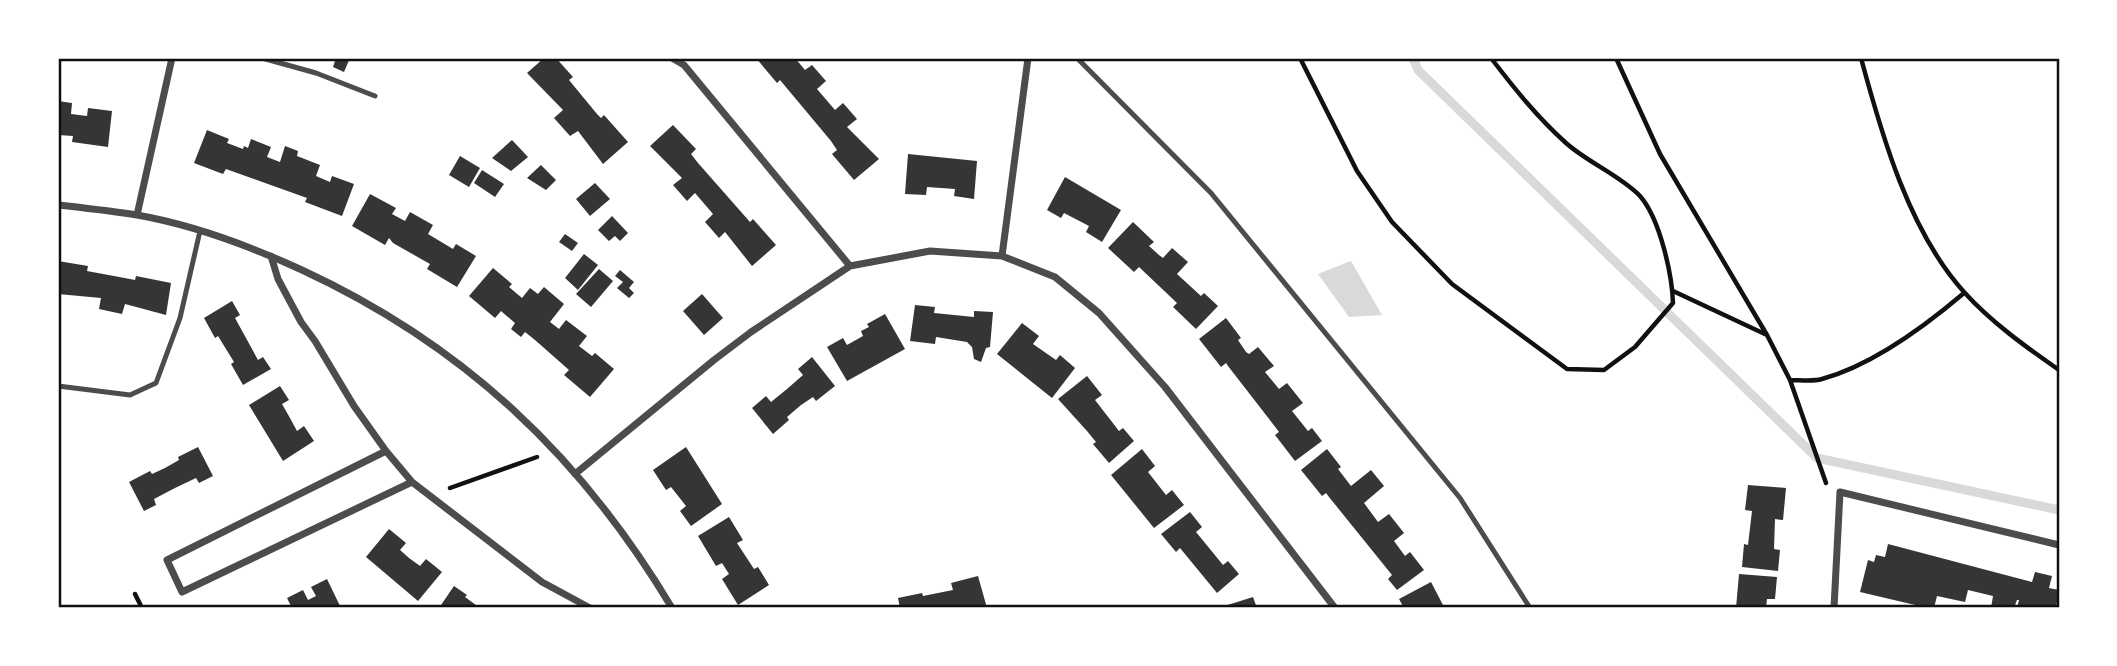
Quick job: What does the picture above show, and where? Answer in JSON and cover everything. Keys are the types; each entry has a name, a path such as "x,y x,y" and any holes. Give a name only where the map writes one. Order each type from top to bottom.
{"street":[{"path":"137,215 172,58"},
{"path":"672,58 684,65 850,266"},
{"path":"1002,256 1028,58"},
{"path":"58,205 137,215 200,231 271,256 333,285 434,344 486,385 555,450 610,514 672,608"},
{"path":"575,474 751,332 850,266 930,251 1002,256 1055,277 1099,313 1165,387 1335,608"},
{"path":"271,256 278,279 301,322 386,451 412,482 542,582 590,608"},
{"path":"386,451 167,560 182,592 412,482"},
{"path":"1834,608 1840,492 2059,545"}],"lane":[{"path":"262,58 316,73 376,96"},
{"path":"1077,58 1211,193 1460,498 1530,608"},
{"path":"58,386 130,395 156,383 180,318 200,231"}],"path":[{"path":"1300,58 1357,171 1392,222 1452,285 1567,369 1604,370 1635,347 1674,303 1670,266 1661,240 1650,212 1640,197 1567,144 1520,97 1491,58"},
{"path":"1616,58 1660,154 1767,335 1790,380 1829,490 1840,492"},
{"path":"1861,58 1900,182 1933,251 1964,293 2017,340 2059,370"},
{"path":"1673,290 1767,335"},
{"path":"1790,380 1819,380 1856,366 1924,326 1964,293"},
{"path":"429,496 555,450"},
{"path":"135,594 142,608"}],"shaded area":[{"path":"1351,261 1382,315 1349,317 1318,274"}],"building":[{"path":"336,58 350,58 344,72 333,67"},
{"path":"544,58 556,58 573,77 569,80 597,114 601,118 604,115 628,142 603,164 578,131 570,136 554,118 563,110 527,73"},
{"path":"756,58 795,58 805,70 812,65 826,81 817,89 835,110 843,103 857,119 847,127 879,159 854,180 832,154 837,150 831,141 780,80 777,83"},
{"path":"58,101 72,103 71,114 87,116 88,108 112,111 108,147 72,142 73,136 58,135"},
{"path":"673,125 696,149 691,154 698,163 750,222 753,219 776,245 752,266 725,232 719,238 705,222 713,214 695,193 687,201 673,185 682,178 650,146"},
{"path":"207,130 229,139 227,143 243,149 244,146 248,148 251,139 271,147 267,157 280,162 285,146 298,151 297,156 320,165 316,176 330,182 332,176 354,184 342,216 305,202 307,198 226,169 223,174 194,163"},
{"path":"512,140 528,157 511,171 492,158"},
{"path":"908,154 977,161 974,199 954,196 955,189 927,187 926,195 905,194"},
{"path":"460,156 480,168 469,187 449,175"},
{"path":"541,165 556,180 546,190 527,178"},
{"path":"482,170 504,184 495,197 474,183"},
{"path":"1065,177 1121,210 1102,242 1086,232 1089,226 1064,213 1061,218 1047,210"},
{"path":"595,183 610,199 590,216 576,199"},
{"path":"370,194 396,208 392,214 405,221 410,212 433,225 428,234 453,249 456,244 476,256 457,287 427,269 430,264 389,238 385,245 352,226"},
{"path":"612,216 628,233 620,241 615,236 609,241 598,230"},
{"path":"1133,222 1154,242 1149,246 1163,258 1172,248 1188,262 1177,274 1201,296 1204,293 1218,306 1196,329 1173,307 1177,303 1139,267 1134,272 1108,248"},
{"path":"565,234 578,243 572,251 559,242"},
{"path":"584,254 598,265 578,290 565,278"},
{"path":"58,261 88,266 87,271 135,280 136,276 171,283 166,315 125,304 122,314 99,309 101,298 58,294"},
{"path":"493,268 512,284 509,287 522,298 530,288 538,294 544,287 564,304 550,322 559,329 566,320 587,336 579,346 592,356 595,353 614,369 590,397 564,375 569,370 535,340 525,332 521,337 511,329 515,323 501,311 495,318 469,296"},
{"path":"599,269 613,281 591,307 576,294"},
{"path":"620,270 634,282 629,288 634,293 629,298 617,288 623,282 615,276"},
{"path":"702,294 723,318 704,335 683,311"},
{"path":"232,301 240,315 235,318 258,360 263,357 271,369 243,385 231,364 234,362 218,336 215,338 204,318"},
{"path":"915,305 935,307 934,313 974,317 974,311 993,312 990,347 986,348 981,362 974,359 972,347 967,342 936,337 935,344 910,341"},
{"path":"885,314 905,349 847,381 827,347 843,338 847,345 863,336 861,331 869,327 867,324"},
{"path":"1226,318 1241,338 1238,340 1246,352 1249,354 1258,347 1274,366 1265,372 1279,389 1287,383 1303,403 1292,411 1308,431 1312,428 1322,441 1295,461 1275,435 1279,432 1226,363 1221,367 1199,339"},
{"path":"1022,323 1039,336 1033,344 1056,360 1060,355 1075,368 1052,398 997,354"},
{"path":"812,357 835,386 816,401 813,397 801,405 773,434 752,408 766,396 771,402 787,389 803,375 798,369"},
{"path":"1087,376 1102,395 1095,400 1119,431 1123,428 1134,441 1109,463 1093,444 1096,442 1058,399"},
{"path":"280,386 289,400 282,404 297,431 304,426 314,441 283,461 249,405"},
{"path":"198,447 213,476 199,483 196,478 175,488 154,499 156,505 144,511 129,482 150,471 152,474 165,468 179,460 178,457"},
{"path":"686,447 722,504 691,526 680,511 686,506 671,487 666,490 653,470"},
{"path":"1142,449 1155,466 1148,472 1166,495 1172,490 1184,505 1154,528 1111,475"},
{"path":"1327,449 1351,486 1371,470 1384,486 1364,503 1378,522 1389,514 1404,533 1394,541 1405,556 1410,552 1424,570 1397,590 1388,579 1392,575 1326,493 1322,496 1301,470"},
{"path":"1748,485 1786,488 1783,520 1775,519 1774,549 1780,550 1778,571 1742,567 1752,511 1745,510"},
{"path":"1190,512 1202,527 1196,532 1223,565 1228,561 1239,574 1217,593 1180,548 1176,552 1161,534"},
{"path":"729,517 743,540 737,543 754,569 758,567 769,585 738,605 722,579 729,574 722,563 716,566 698,536"},
{"path":"389,529 406,543 400,550 409,558 420,566 426,559 442,572 418,601 366,557"},
{"path":"1888,544 2032,582 2035,572 2052,576 2049,588 2059,590 2056,608 2017,608 2017,600 2014,608 1991,608 1993,596 1968,590 1965,602 1937,596 1934,608 1860,592 1868,560 1874,562 1876,555 1885,557"},
{"path":"1739,574 1777,577 1775,599 1767,599 1766,608 1736,608"},
{"path":"978,576 987,608 900,608 898,598 953,590 951,583"},
{"path":"327,579 341,608 292,608 287,598 303,590 308,600 316,596 311,587"},
{"path":"1431,582 1443,605 1440,608 1404,608 1399,599"},
{"path":"454,586 467,595 465,597 480,608 439,608"},
{"path":"1253,597 1257,608 1218,608"}],"waterway":[{"path":"1413,58 1418,70 1817,458 2059,510"}]}
